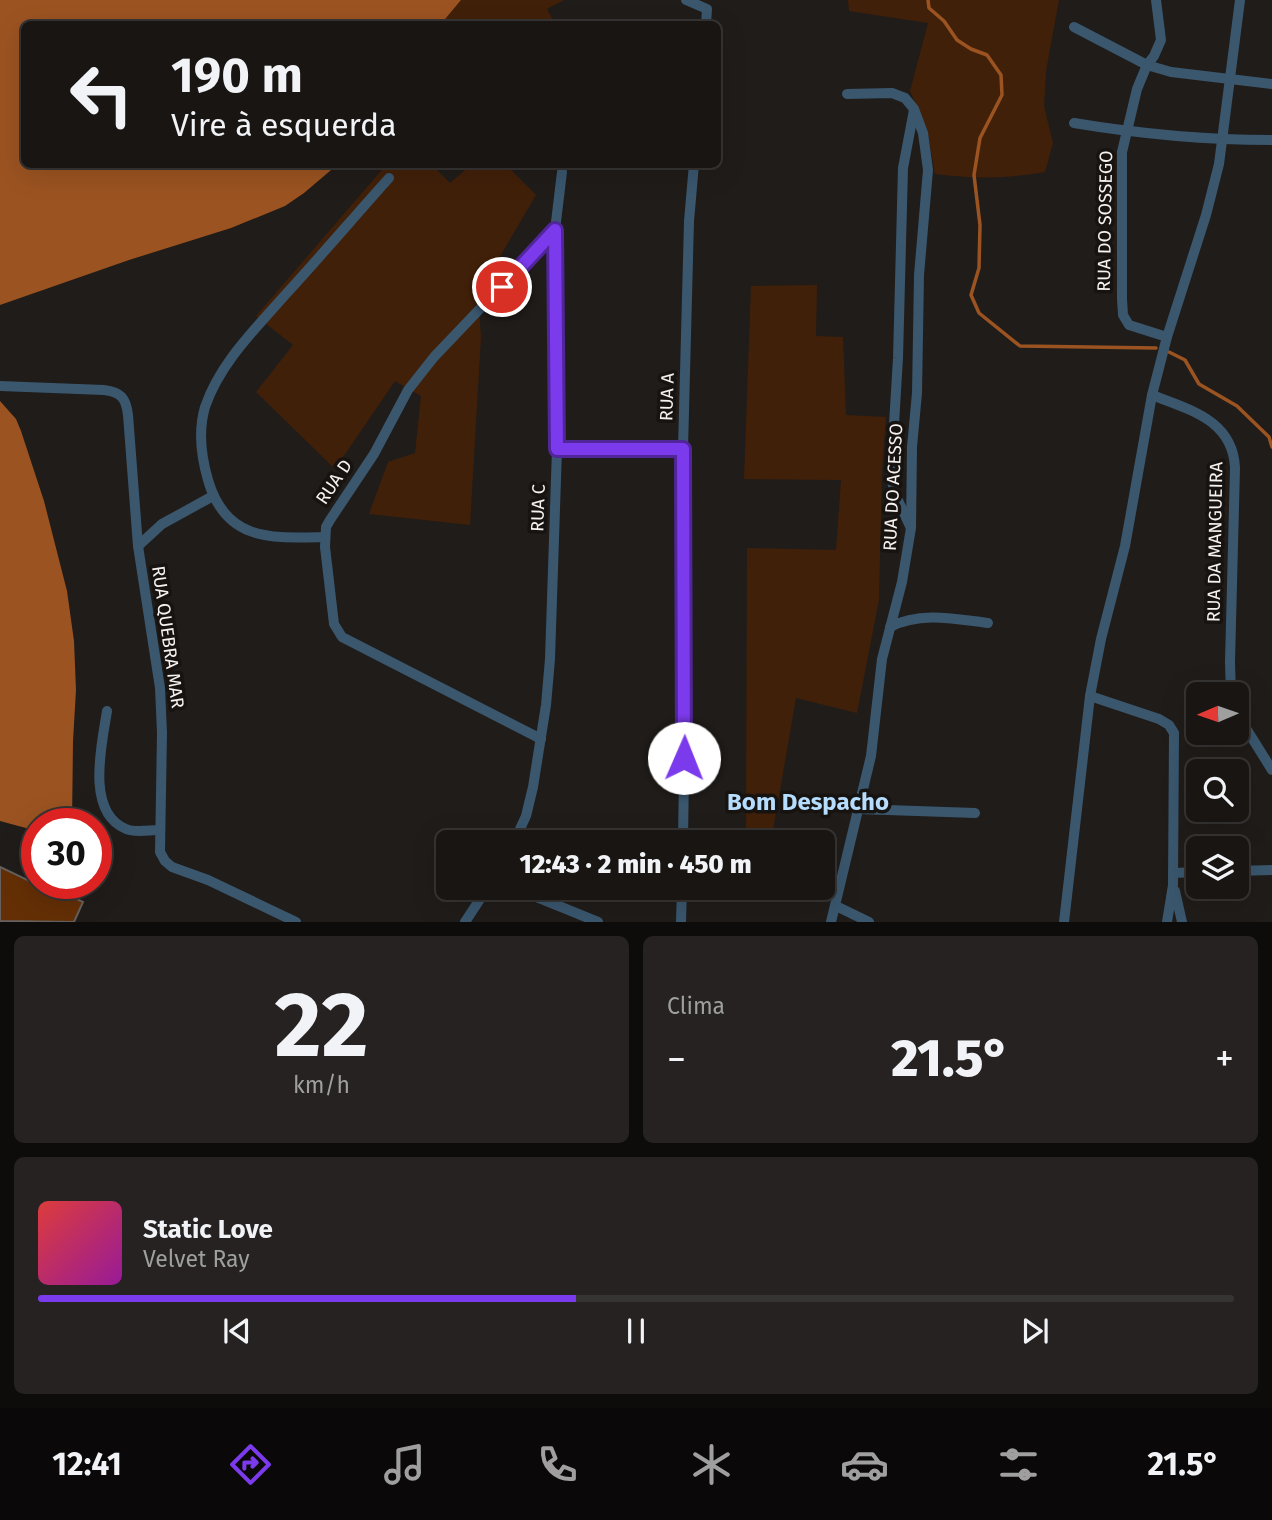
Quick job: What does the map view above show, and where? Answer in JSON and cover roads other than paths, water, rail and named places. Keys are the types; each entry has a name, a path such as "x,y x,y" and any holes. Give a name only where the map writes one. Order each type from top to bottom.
{"street":[{"path":"686,0 710,5"},
{"name":"RUA DO SOSSEGO","path":"1156,0 1161,40 1147,65 1125,131 1121,170 1123,315 1126,323 1133,327 1167,337"},
{"path":"1064,922 1090,696 1125,546 1152,395 1167,337 1206,215 1223,140 1240,0"},
{"path":"1074,27 1147,65 1171,72 1272,84"},
{"name":"RUA DO ACESSO","path":"831,922 871,756 879,672 902,582 911,528 919,275 928,170 923,133 914,109 901,95 847,94"},
{"path":"911,528 895,496 892,480 899,344 903,168 914,109"},
{"path":"1074,123 1125,131 1223,140 1272,140"},
{"name":"RUA A","path":"683,830 683,449 689,221 694,168"},
{"name":"RUA C","path":"520,830 526,816 541,739 550,659 557,449 555,230 562,172"},
{"path":"389,178 251,332 222,373 202,421 202,455 213,496 233,522 251,533 282,538 324,537 334,624 342,637 541,739"},
{"name":"RUA D","path":"324,537 330,520 374,454 408,390 434,357 555,230"},
{"path":"899,344 918,344"},
{"name":"RUA QUEBRA MAR","path":"0,386 104,390 119,393 123,397 128,415 138,546 160,688 160,852 168,865 208,880 296,922"},
{"name":"RUA DA MANGUEIRA","path":"1152,395 1209,420 1223,431 1233,449 1235,468 1231,682"},
{"path":"557,449 683,449"},
{"path":"138,546 162,524 213,496"},
{"path":"890,627 901,621 922,617 988,623"},
{"path":"1090,696 1159,719 1172,729 1175,737 1173,885 1167,922"},
{"path":"107,711 99,766 105,807 124,829 159,830"},
{"path":"1250,734 1272,769"},
{"path":"858,809 975,813"},
{"path":"1249,871 1272,870"},
{"path":"1173,873 1186,872"},
{"path":"1173,885 1182,922"},
{"path":"467,921 480,900"},
{"path":"544,900 598,922"},
{"path":"681,922 682,900"},
{"path":"835,906 869,922"}],"waterway":[{"path":"928,0 929,8 944,21 957,40 987,55 1001,75 1002,95 980,138 974,175 980,225 979,268 971,295 979,313 1020,346 1156,348"},
{"path":"1169,352 1185,360 1199,384 1237,406 1269,437 1272,447"}],"district":[{"name":"Bom Despacho","path":"808,802"}]}
